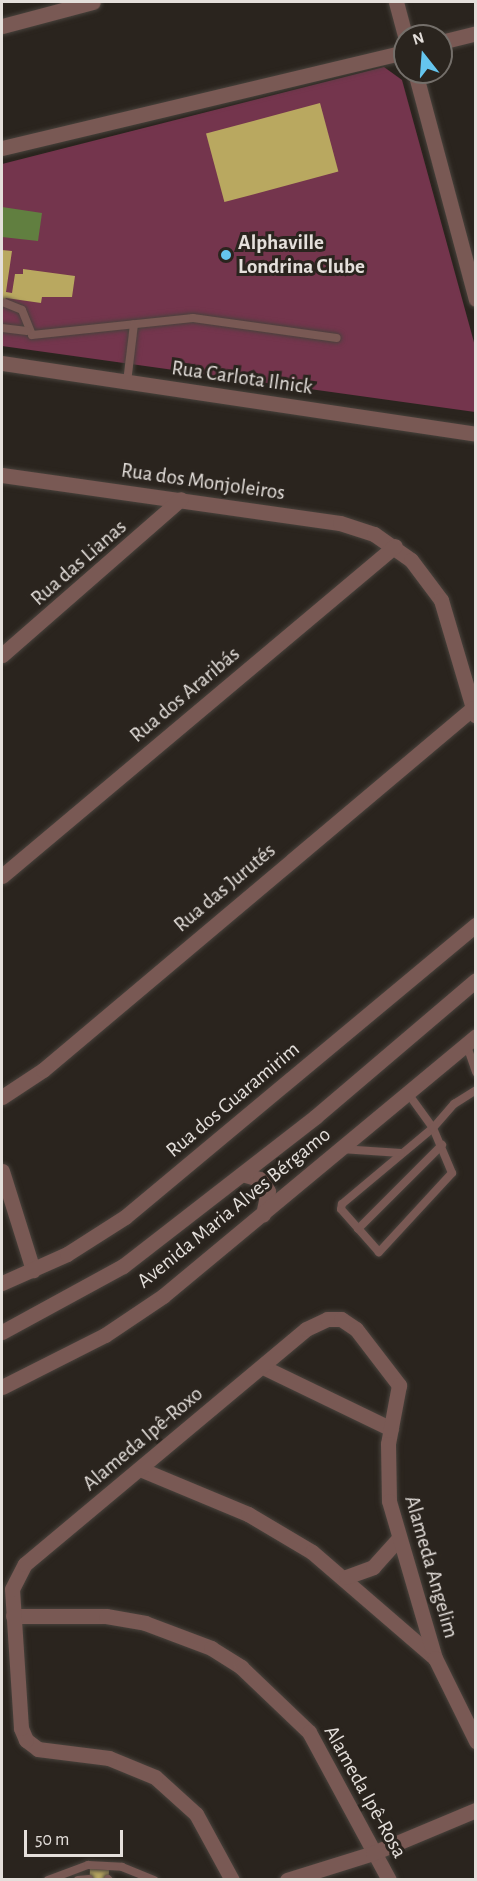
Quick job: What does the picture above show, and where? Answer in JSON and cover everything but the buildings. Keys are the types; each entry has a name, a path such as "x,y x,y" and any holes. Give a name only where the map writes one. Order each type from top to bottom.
{"street":[{"path":"2,26 93,2"},
{"path":"396,2 402,24"},
{"path":"453,39 476,33"},
{"path":"2,148 393,55"},
{"path":"418,84 476,299"},
{"name":"Rua Carlota Ilnick","path":"2,363 476,434"},
{"name":"Rua dos Monjoleiros","path":"2,475 346,524 394,546"},
{"name":"Rua das Lianas","path":"2,655 181,499"},
{"path":"394,546 441,600 474,712"},
{"name":"Rua dos Araribás","path":"2,876 394,546"},
{"name":"Rua das Jurutés","path":"2,1097 43,1070 474,712"},
{"name":"Rua dos Guaramirim","path":"2,1283 33,1270 125,1217 476,925"},
{"name":"Avenida Maria Alves Bérgamo","path":"2,1332 105,1278 242,1173 476,980"},
{"name":"Avenida Maria Alves Bérgamo","path":"2,1387 105,1335 163,1296 471,1040"},
{"path":"2,1171 33,1270"},
{"path":"242,1173 260,1179 268,1191 269,1204 261,1216"},
{"name":"Alameda Ipê-Roxo","path":"232,1880 196,1814 156,1777 109,1758 38,1749 26,1740 21,1728 13,1616 14,1583 24,1564 313,1324 334,1318"},
{"name":"Alameda Angelim","path":"334,1318 356,1329 396,1377 399,1394 391,1429 387,1488 398,1539 435,1658 476,1741"},
{"path":"263,1367 391,1429"},
{"path":"140,1469 248,1514 346,1577 435,1658"},
{"path":"346,1577 372,1567 398,1539"},
{"name":"Alameda Ipê-Rosa","path":"13,1616 126,1619 179,1634 227,1658 272,1692 309,1732 389,1880"},
{"path":"287,1880 373,1853 476,1810"}],"lane":[{"path":"5,303 22,310 27,331"},
{"path":"2,328 27,331 32,335 193,318 337,338"},
{"path":"127,382 134,324"},
{"path":"471,1040 476,1072"},
{"path":"407,1092 433,1128 442,1145 451,1179 382,1251 358,1229 342,1204 433,1128 476,1090"},
{"path":"358,1229 442,1145"},
{"path":"340,1148 401,1153"},
{"path":"48,1880 72,1867 95,1865 154,1880"},
{"path":"78,1880 89,1879"}],"shaded area":[{"name":"Alphaville Londrina Clube","path":"384,67 393,74 393,84 403,84 475,346 475,412 2,346 2,164"},
{"path":"2,207 42,213 38,241 2,237"}],"place":[{"name":"Alphaville Londrina Clube","path":"226,255"}]}
